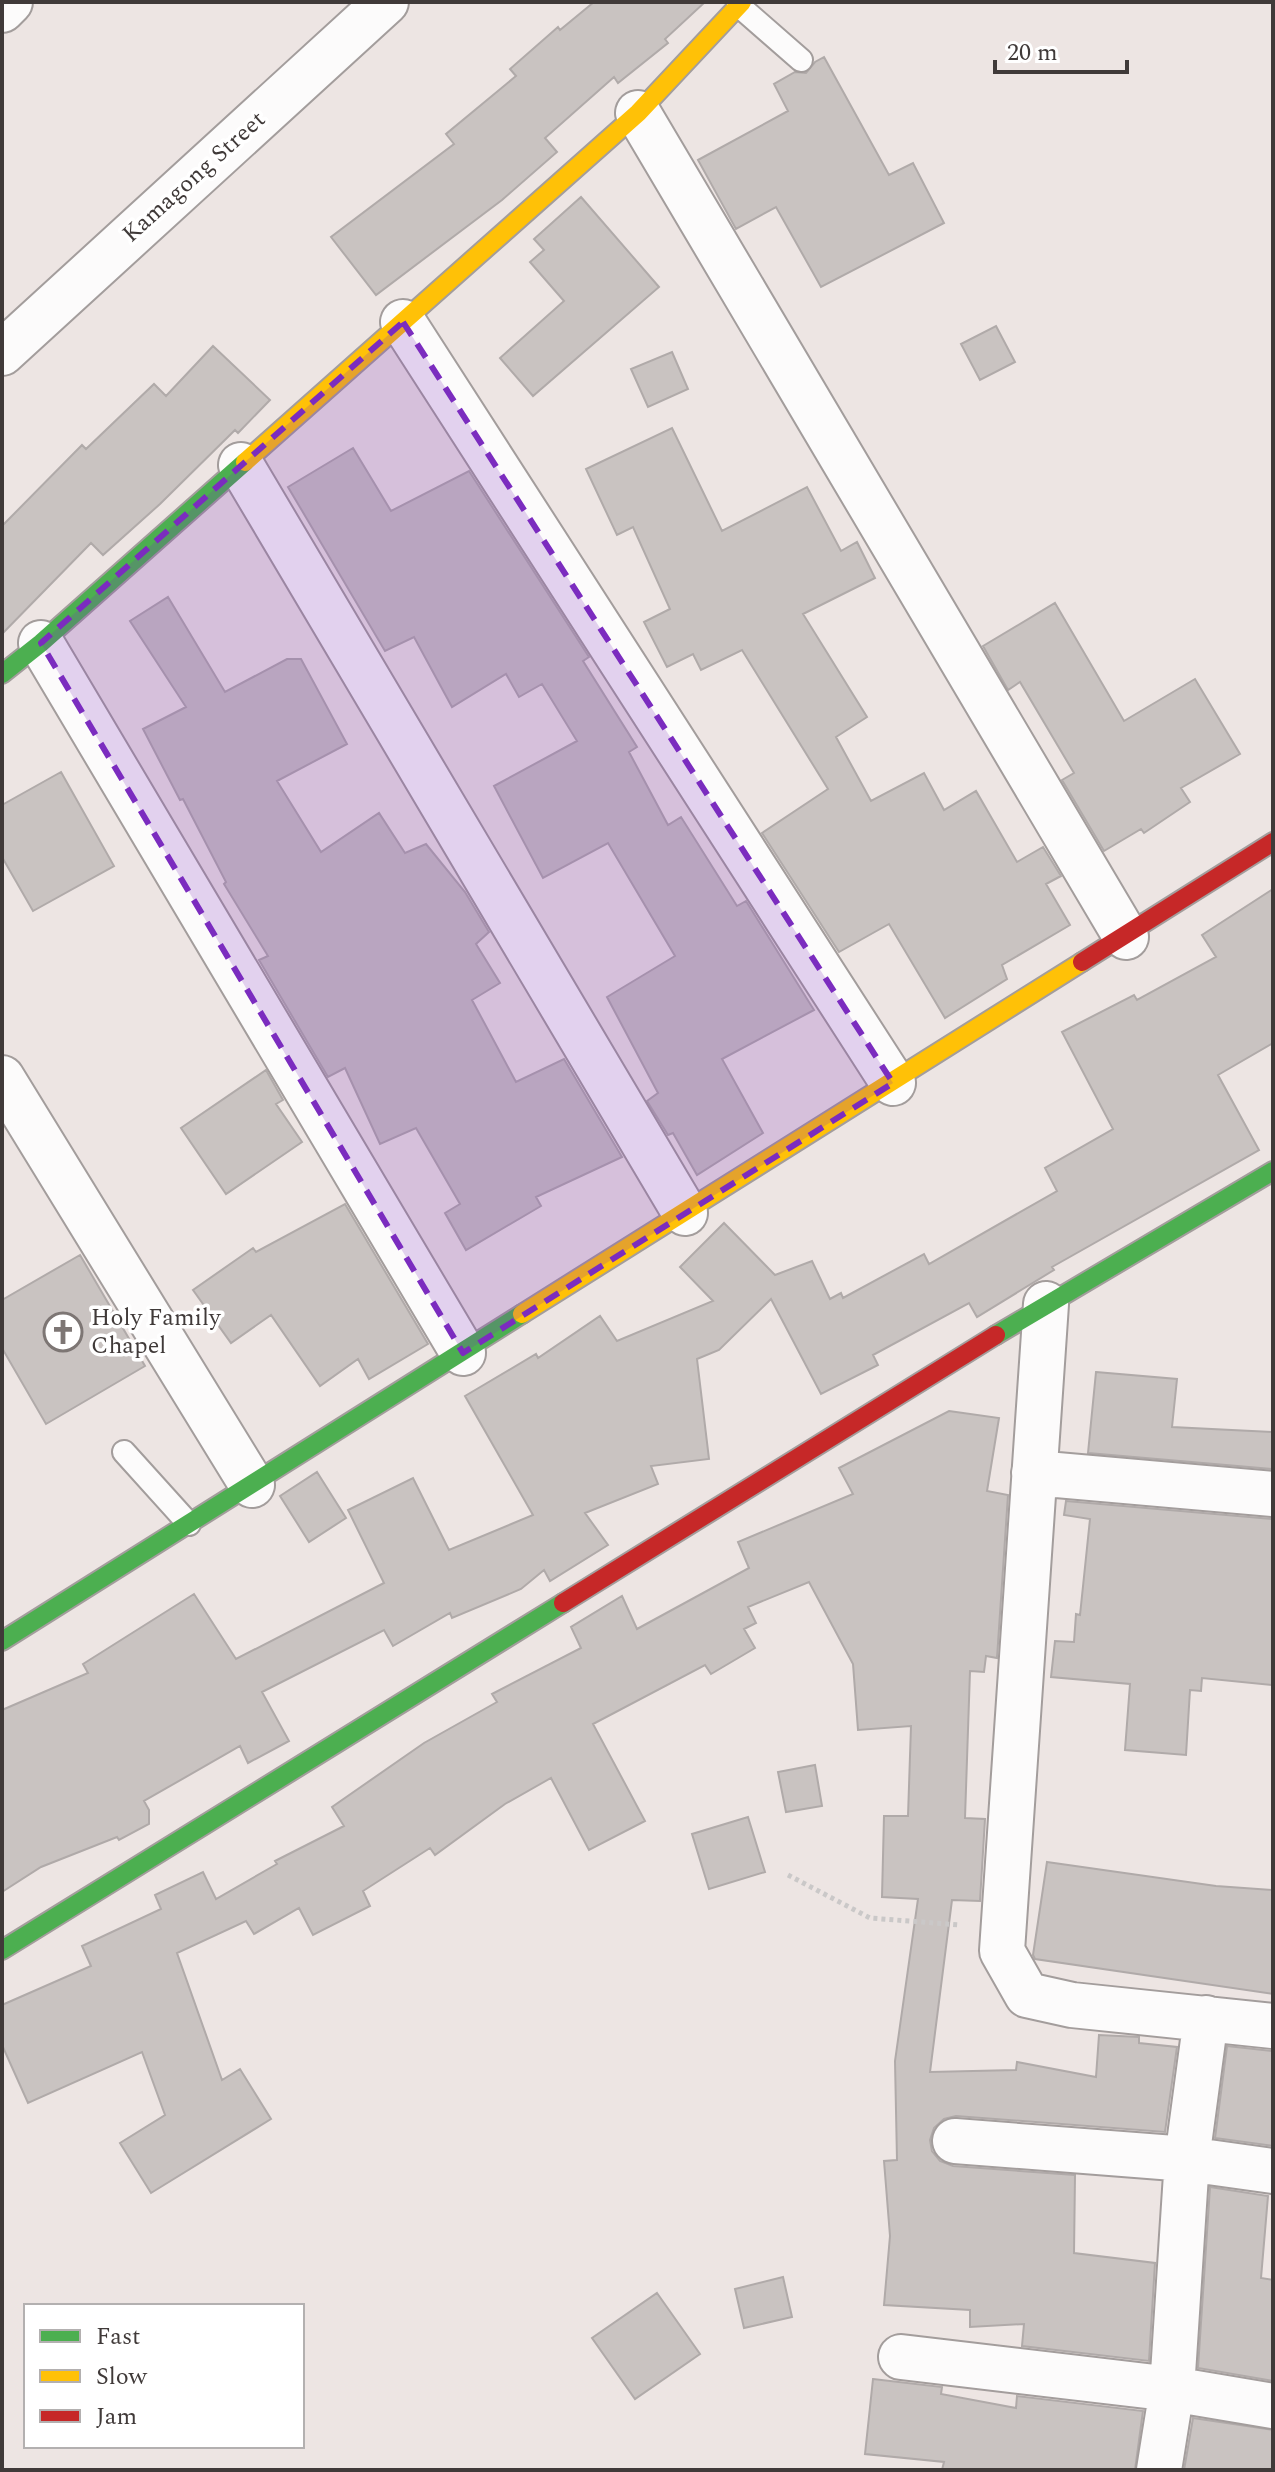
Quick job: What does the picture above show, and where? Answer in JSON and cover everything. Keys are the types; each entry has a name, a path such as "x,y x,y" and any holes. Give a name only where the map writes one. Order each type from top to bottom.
{"street":[{"path":"2,10 10,2"},
{"name":"Kamagong Street","path":"2,353 386,2"},
{"path":"2,674 41,643 638,113 740,4"},
{"path":"638,113 1126,937"},
{"path":"403,322 893,1083"},
{"path":"241,465 685,1213"},
{"path":"41,643 463,1353"},
{"path":"2,1641 1273,842"},
{"path":"2,1078 252,1485"},
{"path":"2,1950 1046,1304 1273,1171"},
{"path":"1046,1304 1002,1951 1027,1995 1072,2005 1273,2026"},
{"path":"1034,1473 1273,1494"},
{"path":"1159,2470 1172,2389 1187,2159 1206,2018"},
{"path":"955,2141 1187,2159 1273,2171"},
{"path":"901,2357 1172,2389 1273,2406"}],"lane":[{"path":"740,4 801,60"},
{"path":"124,1452 189,1524"}],"path":[{"path":"788,1875 870,1918 1003,1929"}],"highlighted area":[{"path":"403,322 893,1083 463,1353 41,643"}],"building":[{"path":"594,2 705,2 665,39 668,43 618,83 614,77 545,138 557,152 502,200 376,295 331,237 454,144 446,134 516,76 510,69 558,27 560,30"},
{"path":"824,57 889,175 913,163 944,223 821,287 776,207 736,229 698,160 788,111 774,84 795,72 806,73"},
{"path":"581,197 659,287 533,396 500,358 564,301 530,262 544,250 534,239"},
{"path":"996,326 1015,362 980,380 961,344"},
{"path":"213,346 270,400 238,433 235,430 103,555 91,543 2,634 2,526 82,445 86,449 154,384 166,396"},
{"path":"672,352 688,389 648,407 631,369"},
{"path":"672,428 722,531 807,487 841,551 857,542 875,578 803,614 867,717 836,737 871,801 924,773 944,810 976,791 1017,862 1043,847 1061,876 1046,884 1070,925 1002,965 1007,979 945,1018 889,924 839,952 762,833 828,789 742,650 701,670 693,654 667,667 644,622 670,609 633,527 617,535 586,469"},
{"path":"353,448 391,511 469,471 589,657 583,661 637,747 629,752 668,825 681,817 737,906 746,901 814,1010 722,1059 763,1133 697,1175 673,1133 668,1135 647,1101 658,1093 607,997 675,956 608,843 543,878 494,786 577,741 542,684 519,697 506,674 452,707 414,637 385,651 288,487"},
{"path":"168,597 225,692 287,659 301,659 347,744 277,781 321,852 379,813 405,853 426,844 465,892 489,932 476,944 500,983 472,1000 516,1082 564,1059 622,1157 536,1197 541,1206 466,1250 445,1213 460,1204 416,1128 380,1144 345,1068 328,1077 259,960 268,956 224,884 226,882 183,799 180,800 143,729 186,707 130,621"},
{"path":"1055,603 1124,721 1195,679 1240,754 1181,788 1190,802 1144,833 1141,829 1104,851 1062,780 1074,773 1020,682 1008,690 983,646"},
{"path":"61,772 114,866 33,911 2,857 2,805"},
{"path":"1273,889 1273,1043 1218,1075 1259,1150 1052,1267 1054,1270 977,1317 969,1303 873,1355 878,1365 821,1394 771,1299 719,1350 697,1359 709,1459 651,1466 658,1484 585,1513 608,1545 550,1581 544,1570 521,1589 452,1618 450,1613 393,1646 384,1630 262,1692 289,1741 248,1763 240,1746 144,1801 149,1810 149,1824 119,1840 117,1837 41,1867 2,1892 2,1710 88,1673 83,1664 194,1594 236,1659 384,1583 348,1510 413,1478 449,1550 533,1515 465,1396 536,1354 538,1358 600,1316 617,1341 713,1301 680,1267 724,1223 775,1275 812,1261 830,1299 841,1293 843,1298 924,1254 929,1264 1057,1191 1045,1168 1113,1129 1062,1032 1134,995 1137,1000 1216,957 1202,935"},
{"path":"266,1070 283,1100 276,1104 302,1142 226,1194 181,1128"},
{"path":"345,1204 428,1344 369,1379 358,1359 320,1386 271,1315 231,1343 193,1290 253,1248 256,1252"},
{"name":"Holy Family Chapel","path":"80,1255 145,1366 46,1424 2,1348 2,1300"},
{"path":"1096,1372 1177,1379 1172,1427 1273,1432 1273,1469 1088,1453"},
{"path":"949,1411 999,1418 987,1491 1008,1495 997,1658 986,1656 984,1672 970,1671 965,1818 985,1819 980,1901 952,1900 930,2072 1016,2070 1017,2062 1096,2077 1099,2035 1139,2037 1139,2043 1177,2047 1165,2132 956,2116 944,2119 934,2128 930,2140 932,2151 940,2161 953,2166 1075,2175 1074,2253 1155,2263 1149,2361 1022,2346 1024,2324 970,2327 970,2310 884,2305 890,2236 884,2161 897,2160 895,2061 918,1899 882,1897 884,1816 908,1816 911,1726 858,1730 853,1664 809,1582 748,1607 756,1623 744,1629 755,1648 711,1674 705,1665 593,1724 645,1821 589,1850 551,1778 505,1804 435,1855 430,1848 363,1891 370,1906 313,1935 299,1908 254,1934 246,1921 177,1953 222,2080 240,2069 271,2119 151,2193 120,2143 165,2115 142,2052 28,2103 2,2045 2,2005 91,1966 82,1946 161,1909 155,1895 203,1872 216,1899 277,1864 275,1861 344,1826 332,1807 424,1743 497,1702 492,1694 581,1648 571,1627 622,1596 637,1629 749,1568 738,1542 853,1494 839,1468"},
{"path":"317,1472 346,1518 309,1542 280,1496"},
{"path":"1066,1501 1273,1519 1273,1685 1202,1678 1201,1691 1190,1690 1186,1755 1125,1750 1130,1684 1051,1677 1055,1641 1074,1642 1076,1614 1080,1615 1090,1519 1064,1515"},
{"path":"815,1765 822,1806 786,1812 778,1772"},
{"path":"748,1817 765,1872 709,1889 692,1834"},
{"path":"1047,1862 1216,1886 1273,1890 1273,1994 1035,1959 1033,1955"},
{"path":"1227,2046 1273,2051 1273,2146 1215,2138"},
{"path":"1210,2187 1268,2196 1261,2278 1273,2280 1273,2381 1198,2368"},
{"path":"783,2277 792,2317 744,2328 735,2289"},
{"path":"657,2293 700,2354 635,2399 592,2338"},
{"path":"873,2379 942,2387 941,2394 1016,2408 1017,2396 1143,2411 1135,2470 942,2470 944,2462 865,2454"},
{"path":"1193,2418 1273,2430 1273,2470 1184,2470"}],"traffic: fast":[{"path":"2,674 245,462"},
{"path":"996,1335 1273,1171"},
{"path":"2,1641 522,1314"},
{"path":"2,1950 563,1603"}],"traffic: slow":[{"path":"245,462 638,113 742,2"},
{"path":"522,1314 1082,962"}],"traffic: jam":[{"path":"1082,962 1273,842"},
{"path":"563,1603 996,1335"}],"place":[{"name":"Holy Family Chapel","path":"63,1332"}]}
